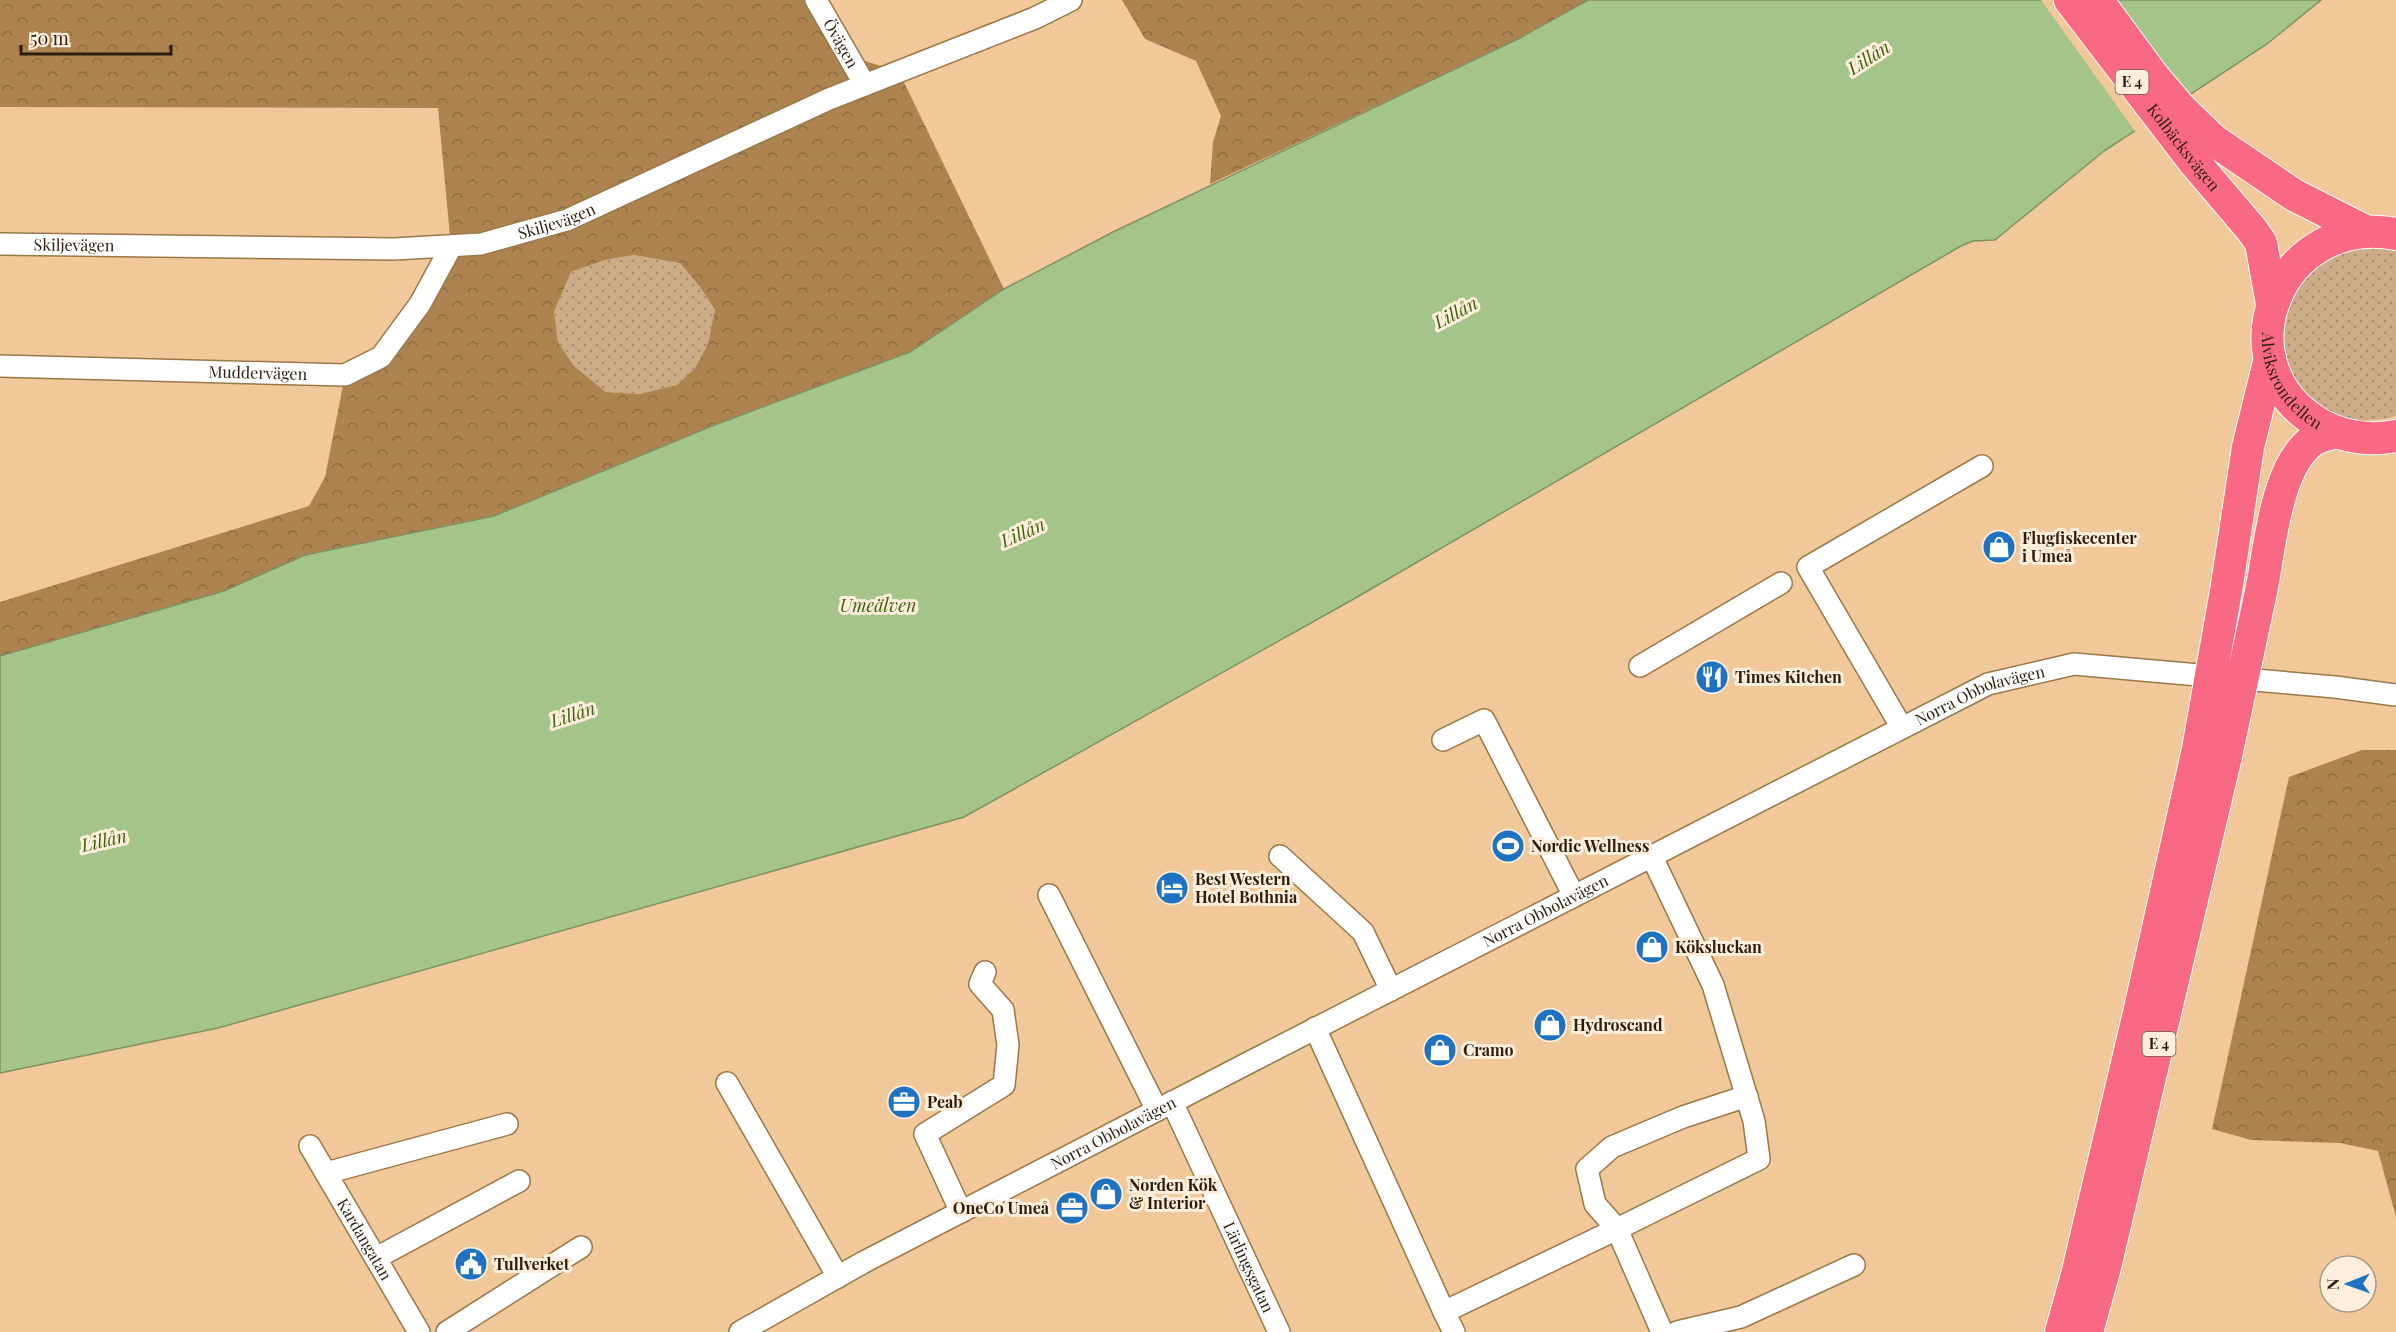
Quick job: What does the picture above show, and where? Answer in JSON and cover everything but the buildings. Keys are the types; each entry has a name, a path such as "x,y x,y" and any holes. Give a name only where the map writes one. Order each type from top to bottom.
{"highway":[{"name":"Kolbäcksvägen","path":"2070,0 2204,152 2365,231"},
{"name":"Kolbäcksvägen","path":"2097,0 2153,76 2181,109 2204,152 2261,243 2272,304"},
{"name":"Alviksrondellen","path":"2391,438 2358,438 2335,432 2309,417 2291,400 2278,380 2270,358 2268,330 2272,304 2281,285 2296,264 2317,246 2340,236 2365,231 2396,234"},
{"name":"E 4","path":"2087,1332 2108,1255 2190,916 2212,752 2227,585 2248,447 2270,358"},
{"name":"E 4","path":"2061,1332 2077,1275 2139,1013 2212,752 2262,587 2288,471 2300,453 2314,440 2335,432"}],"street":[{"name":"Övägen","path":"816,0 865,85"},
{"name":"Skiljevägen","path":"0,244 394,249 481,244 567,220 829,99 1035,18 1071,0"},
{"name":"Muddervägen","path":"0,366 345,375 381,357 420,304 451,247"},
{"path":"1902,728 1809,567 1982,466"},
{"path":"1640,666 1781,583"},
{"name":"Norra Obbolavägen","path":"740,1332 838,1277 1165,1106 1988,684 2074,664 2335,687 2396,695"},
{"path":"1443,740 1484,720 1574,896"},
{"path":"1280,856 1363,932 1391,990"},
{"path":"1444,1312 1759,1160 1754,1121 1713,985 1652,857"},
{"name":"Lärlingsgatan","path":"1049,895 1165,1106 1279,1332"},
{"path":"961,1212 925,1134 1004,1084 1008,1045 1003,1010 980,984 985,972"},
{"path":"1316,1028 1454,1332"},
{"path":"727,1083 838,1277"},
{"path":"1662,1332 1617,1229 1595,1204 1587,1169 1612,1147 1683,1117 1747,1096"},
{"path":"326,1173 507,1124"},
{"name":"Kardangatan","path":"310,1146 418,1332"},
{"path":"376,1257 519,1181"},
{"path":"447,1332 580,1246"},
{"path":"1677,1332 1741,1317 1854,1265"}],"shaded area":[{"path":"2357,245 2386,247 2396,251 2396,415 2390,418 2361,421 2333,415 2308,399 2290,377 2280,350 2288,293 2305,270"},
{"path":"634,255 680,263 700,287 715,311 708,344 695,368 677,385 640,394 606,392 574,366 558,342 554,312 571,272 605,260"}],"green space":[{"path":"0,0 816,0 847,55 899,72 1004,289 910,352 712,426 494,516 305,555 224,591 0,656 0,602 309,506 325,477 345,375 381,357 451,247 438,108 0,107","holes":["634,255 680,263 715,310 708,344 695,368 677,385 640,394 606,392 574,366 558,342 554,312 571,272 605,260"]},
{"path":"1122,0 1588,0 1520,38 1210,184 1213,142 1221,116 1196,61 1145,39"},
{"path":"2362,750 2396,750 2396,1217 2378,1151 2340,1143 2251,1140 2212,1129 2289,777"}],"water":[{"name":"Umeälven","path":"1588,0 2321,0 2267,44 2104,151 1995,240 1973,241 1961,246 1352,600 964,817 218,1028 0,1073 0,656 224,591 305,555 494,516 712,426 910,352 1004,289 1113,232 1520,38"}],"pier":[{"path":"2041,0 2107,0 2188,100 2137,134"}],"place":[{"name":"Flugfiskecenter i Umeå","path":"1999,547"},
{"name":"Times Kitchen","path":"1712,677"},
{"name":"Nordic Wellness","path":"1508,846"},
{"name":"Best Western Hotel Bothnia","path":"1172,888"},
{"name":"Köksluckan","path":"1652,947"},
{"name":"Hydroscand","path":"1550,1025"},
{"name":"Cramo","path":"1440,1050"},
{"name":"Peab","path":"904,1102"},
{"name":"Norden Kök & Interior","path":"1106,1194"},
{"name":"OneCo Umeå","path":"1072,1208"},
{"name":"Tullverket","path":"471,1264"}],"water label":[{"name":"Lillån","path":"1869,58"},
{"name":"Lillån","path":"1456,313"},
{"name":"Lillån","path":"1023,533"},
{"name":"Lillån","path":"573,715"},
{"name":"Lillån","path":"104,841"}]}
